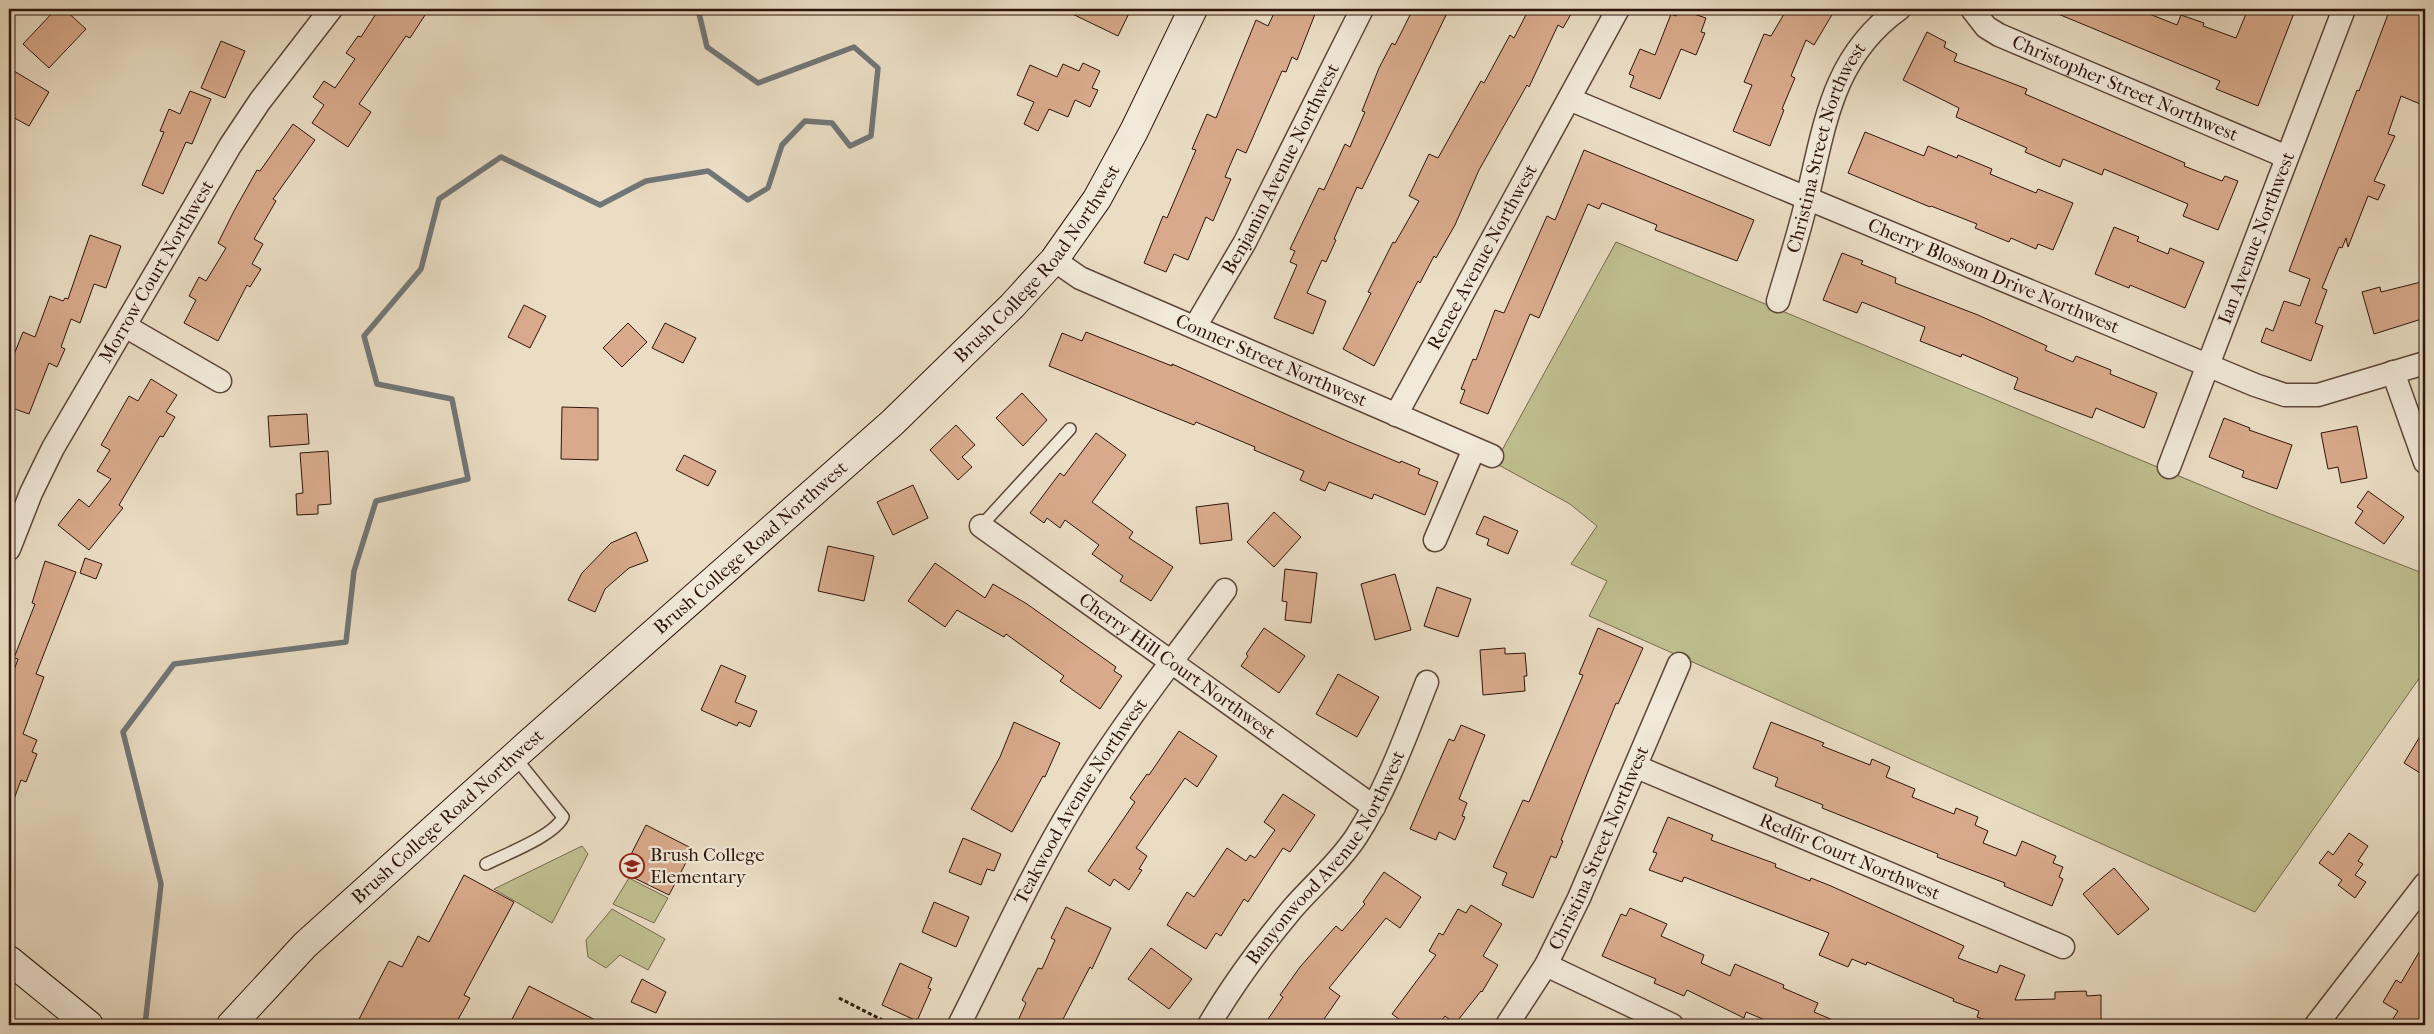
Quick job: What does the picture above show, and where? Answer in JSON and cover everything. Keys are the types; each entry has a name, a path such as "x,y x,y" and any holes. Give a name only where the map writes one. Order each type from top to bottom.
{"street":[{"name":"Morrow Court Northwest","path":"9,549 30,493 53,448 230,146 260,101 331,9"},
{"name":"Brush College Road Northwest","path":"231,1025 305,945 514,756 892,423 1012,306 1054,260 1097,199 1193,9"},
{"name":"Benjamin Avenue Northwest","path":"1196,327 1245,242 1362,9"},
{"name":"Renee Avenue Northwest","path":"1396,415 1618,9"},
{"name":"Christina Street Northwest","path":"1778,301 1807,199 1826,115 1840,77 1858,50 1886,18 1899,9"},
{"name":"Christopher Street Northwest","path":"1972,9 1986,26 1999,36 2287,157"},
{"name":"Ian Avenue Northwest","path":"2169,467 2344,9"},
{"name":"Cherry Blossom Drive Northwest","path":"1569,99 2208,366 2285,395 2318,395 2425,363"},
{"name":"Conner Street Northwest","path":"1054,260 1080,278 1483,453 1434,540"},
{"path":"125,326 220,381"},
{"path":"2393,372 2425,462"},
{"name":"Cherry Hill Court Northwest","path":"981,526 1374,807"},
{"name":"Teakwood Avenue Northwest","path":"959,1025 1042,861 1076,800 1107,752 1225,590"},
{"name":"Christina Street Northwest","path":"1507,1025 1546,965 1580,898 1679,664"},
{"name":"Banyonwood Avenue Northwest","path":"1209,1025 1227,995 1265,942 1294,907 1331,870 1355,838 1387,781 1428,682"},
{"name":"Redfir Court Northwest","path":"1637,766 2063,947"},
{"path":"2316,1025 2425,884"},
{"path":"9,960 88,1025"},
{"path":"1546,965 1672,1025"}],"lane":[{"path":"981,526 1070,429"},
{"path":"486,864 544,834 559,824 562,817 514,756"}],"path":[{"path":"839,998 892,1025"}],"green space":[{"path":"1616,242 2268,513 2425,574 2425,670 2255,912 1589,616 1607,581 1571,564 1597,526 1570,504 1495,463"},
{"path":"582,846 588,854 552,923 494,889"},
{"path":"629,878 668,898 654,923 613,904"},
{"path":"612,909 665,939 648,970 620,955 606,968 588,957 586,940"}],"building":[{"path":"56,9 64,9 86,29 49,68 23,44"},
{"path":"379,9 429,9 410,38 406,36 359,104 371,112 348,147 312,123 324,105 313,97 324,81 335,88 355,59 346,53 358,36 361,37"},
{"path":"1062,9 1131,9 1118,36"},
{"path":"1276,9 1317,9 1297,60 1292,57 1286,72 1282,71 1246,153 1237,149 1225,177 1231,179 1213,221 1206,217 1188,260 1174,254 1166,272 1144,263 1163,216 1167,218 1196,150 1192,149 1207,114 1216,118 1256,20 1268,26"},
{"path":"1413,9 1449,9 1362,189 1357,187 1326,262 1322,260 1307,293 1326,301 1313,334 1274,318 1297,265 1290,262 1295,251 1290,249 1319,188 1324,190 1345,144 1350,147 1365,112 1362,111 1379,68 1392,43 1395,45"},
{"path":"1529,9 1574,9 1563,28 1558,25 1529,87 1527,85 1479,170 1455,225 1436,258 1434,256 1420,283 1418,281 1374,366 1343,349 1371,293 1368,292 1393,242 1395,243 1419,201 1409,196 1429,154 1438,158 1481,81 1484,83 1510,35 1514,38"},
{"path":"1679,9 1706,18 1701,32 1705,33 1696,55 1681,49 1660,99 1630,87 1634,76 1629,74 1640,49 1655,55 1671,14 1676,16"},
{"path":"1787,9 1825,9 1833,13 1814,45 1806,40 1791,76 1795,78 1782,109 1784,110 1770,146 1733,131 1752,85 1744,82 1764,34 1771,36"},
{"path":"2046,9 2137,9 2177,25 2181,15 2204,23 2203,26 2236,38 2248,9 2283,9 2294,13 2258,106 2216,89 2220,81"},
{"path":"2390,9 2425,9 2425,106 2401,96 2388,134 2395,136 2374,181 2385,185 2378,200 2368,196 2348,247 2346,238 2342,248 2339,247 2322,288 2327,290 2315,323 2323,326 2311,361 2261,342 2266,328 2273,331 2284,301 2300,306 2310,279 2289,271 2357,90 2359,91"},
{"path":"1927,32 1946,42 1944,47 1957,54 1954,61 2027,89 2025,94 2185,163 2184,166 2222,181 2225,176 2238,181 2218,230 2183,216 2188,204 2104,169 2102,175 2063,159 2060,167 2025,152 2027,148 1956,117 1959,108 1903,80"},
{"path":"221,41 245,51 225,98 201,88"},
{"path":"1083,63 1100,71 1092,88 1098,90 1090,107 1075,100 1068,117 1049,109 1038,131 1024,124 1034,102 1017,95 1030,65 1057,77 1063,64 1079,71"},
{"path":"9,68 49,92 29,126 9,115"},
{"path":"190,91 211,99 192,144 186,142 163,194 142,185 164,132 160,131 169,109 180,114"},
{"path":"293,124 315,140 273,199 276,201 254,239 263,244 252,264 261,269 250,287 247,285 218,341 184,323 196,300 189,296 199,277 206,281 226,248 218,243 257,170 260,171"},
{"path":"1865,132 1924,156 1928,146 1957,158 1958,155 1992,169 1990,174 2036,193 2038,189 2073,203 2053,250 2038,244 2036,249 2011,238 2009,242 1975,228 1977,224 1848,173"},
{"path":"1584,150 1754,220 1737,261 1655,230 1657,225 1602,203 1599,209 1588,204 1539,318 1530,314 1488,414 1460,403 1465,390 1461,389 1473,359 1476,360 1495,310 1504,313 1547,216 1555,220"},
{"path":"2114,227 2139,237 2137,241 2168,254 2170,248 2204,262 2185,308 2130,285 2129,288 2095,274"},
{"path":"90,235 121,246 106,288 94,284 80,323 71,319 61,347 65,349 57,367 49,363 29,414 9,407 9,367 23,332 35,337 50,296 63,301 65,298 68,299"},
{"path":"1842,253 1863,261 1861,264 1896,278 1895,283 1978,315 2047,346 2045,350 2073,362 2076,356 2111,370 2110,374 2157,393 2144,428 2096,408 2092,418 2014,389 2018,378 1962,354 1961,357 1920,341 1925,327 1862,302 1857,313 1823,300"},
{"path":"2425,281 2425,318 2374,334 2362,292 2380,287 2381,292"},
{"path":"524,305 546,316 530,348 508,337"},
{"path":"628,323 647,342 622,367 603,348"},
{"path":"665,323 696,338 683,363 652,348"},
{"path":"1086,332 1172,366 1172,364 1347,441 1400,463 1401,461 1420,469 1418,474 1438,482 1425,515 1374,494 1372,499 1329,482 1325,491 1300,480 1304,471 1254,450 1255,447 1196,422 1194,425 1049,366 1062,333 1082,341"},
{"path":"151,379 177,395 166,412 175,417 163,437 160,436 119,505 123,508 89,550 58,525 79,499 89,507 111,479 97,471 110,450 101,445 129,396 138,401"},
{"path":"1022,393 1047,420 1023,446 996,418"},
{"path":"562,407 598,408 598,460 561,459"},
{"path":"307,414 309,444 270,447 268,416"},
{"path":"2224,418 2250,428 2249,430 2292,445 2277,489 2242,477 2244,471 2209,457"},
{"path":"956,425 975,445 962,457 972,467 958,480 930,450"},
{"path":"2357,426 2367,478 2341,483 2338,467 2328,469 2321,433"},
{"path":"1096,433 1126,455 1092,502 1133,532 1129,538 1173,567 1151,601 1120,581 1123,576 1092,554 1099,545 1065,520 1060,528 1047,518 1044,523 1030,513 1060,473 1064,476"},
{"path":"328,451 331,504 318,505 318,514 297,515 296,494 303,493 300,453"},
{"path":"684,455 716,471 708,486 676,470"},
{"path":"913,485 928,518 893,535 877,502"},
{"path":"2368,491 2404,517 2384,544 2355,523 2363,511 2357,507"},
{"path":"1228,503 1232,540 1200,544 1196,507"},
{"path":"1274,512 1301,537 1274,567 1247,542"},
{"path":"1484,516 1518,531 1508,554 1487,545 1489,539 1476,534"},
{"path":"636,532 648,561 629,568 605,589 595,612 568,600 582,573 611,543"},
{"path":"828,546 874,556 864,601 818,591"},
{"path":"85,558 102,564 96,579 80,573"},
{"path":"45,561 76,572 36,674 44,677 23,734 37,740 32,752 37,754 26,782 21,780 10,810 9,684 18,659 14,658 35,604 32,603"},
{"path":"935,563 985,598 993,584 1027,604 1116,667 1114,671 1122,676 1100,709 1060,681 1064,676 1006,634 1004,637 957,610 945,627 908,601"},
{"path":"1285,569 1317,573 1311,623 1285,620 1287,602 1282,601"},
{"path":"1395,574 1411,630 1375,640 1361,584"},
{"path":"1437,587 1471,599 1458,637 1424,626"},
{"path":"1264,628 1305,656 1279,693 1241,666 1248,656 1246,654"},
{"path":"1598,628 1643,648 1618,704 1616,703 1561,840 1563,841 1556,858 1551,856 1533,898 1502,885 1507,873 1493,867 1523,800 1529,802 1583,675 1579,674"},
{"path":"1505,648 1505,654 1525,653 1527,676 1524,676 1525,691 1483,695 1480,650"},
{"path":"721,665 746,676 735,702 757,711 750,727 739,722 737,726 701,710"},
{"path":"1338,674 1379,697 1357,737 1316,714"},
{"path":"1014,722 1060,743 1045,777 1043,776 1012,832 971,809 1000,757"},
{"path":"1771,722 1824,743 1822,746 1870,765 1872,759 1890,767 1886,777 1915,789 1912,797 1954,814 1956,808 1978,817 1975,825 1988,831 1983,843 2016,856 2022,841 2056,856 2053,863 2063,867 2059,877 2063,879 2052,906 2004,886 2005,883 1937,857 1938,854 1822,808 1823,805 1775,786 1778,778 1753,768"},
{"path":"1461,725 1485,735 1459,799 1467,803 1462,816 1465,817 1455,840 1439,832 1436,840 1410,829 1449,739 1454,741"},
{"path":"2425,728 2425,776 2404,763"},
{"path":"1179,731 1217,756 1197,787 1185,778 1136,848 1147,856 1139,869 1142,870 1129,890 1114,879 1110,886 1088,871 1135,802 1130,798 1147,774 1149,775"},
{"path":"1283,794 1315,815 1290,852 1283,848 1248,902 1244,899 1221,936 1216,933 1206,949 1167,925 1187,892 1194,897 1227,848 1246,861 1250,855 1255,858 1275,830 1264,822"},
{"path":"1668,817 1713,835 1711,840 1776,864 1775,867 1810,881 1811,878 1831,886 1964,946 1958,958 1997,973 2000,965 2025,975 2015,1000 2055,999 2055,992 2086,991 2087,996 2101,995 2101,1025 1997,1025 1977,1017 1979,1011 1867,962 1866,965 1852,959 1848,967 1819,955 1829,933 1684,877 1682,882 1649,870 1657,853 1653,852"},
{"path":"646,825 693,849 669,895 622,872"},
{"path":"2349,833 2368,846 2358,861 2363,864 2355,875 2366,882 2355,898 2338,885 2342,880 2319,863 2328,851 2333,855"},
{"path":"963,838 1001,854 994,871 987,869 981,885 949,872"},
{"path":"2114,868 2149,909 2118,935 2083,894"},
{"path":"1384,872 1421,897 1400,928 1386,918 1329,988 1340,996 1320,1025 1264,1025 1283,997 1280,995 1300,967 1336,926 1342,931 1365,904 1363,902"},
{"path":"464,875 514,902 464,995 470,998 455,1025 356,1025 389,961 402,967 418,936 429,942"},
{"path":"934,902 969,917 956,947 922,932"},
{"path":"1471,905 1502,924 1483,956 1498,965 1482,992 1455,1024 1445,1016 1438,1025 1407,1025 1392,1014 1436,955 1429,951 1439,933 1443,935 1458,909 1466,913"},
{"path":"1066,907 1111,928 1092,969 1090,967 1060,1025 1016,1025 1026,1003 1022,1000 1038,968 1042,969 1055,940 1051,938"},
{"path":"1630,908 1667,924 1661,936 1704,955 1701,963 1730,976 1735,964 1784,985 1783,988 1818,1003 1814,1012 1845,1025 1777,1025 1746,1012 1744,1018 1687,990 1684,996 1654,983 1656,979 1602,956 1621,914 1626,916"},
{"path":"2425,942 2425,1010 2416,1025 2389,1025 2398,1011 2383,1002 2396,980 2401,983"},
{"path":"1151,948 1192,979 1169,1009 1128,979"},
{"path":"900,963 932,978 928,988 931,989 917,1021 882,1005"},
{"path":"642,979 666,992 656,1013 631,1002"},
{"path":"529,986 605,1025 509,1025"}],"waterway":[{"path":"145,1025 161,884 123,732 174,664 346,642 354,571 376,501 468,479 452,399 377,384 364,336 421,269 439,199 501,157 600,205 646,181 708,171 748,200 768,188 782,145 805,121 832,123 850,146 871,136 878,68 854,47 758,83 707,47 698,9"}],"place":[{"name":"Brush College Elementary","path":"632,866"}]}
